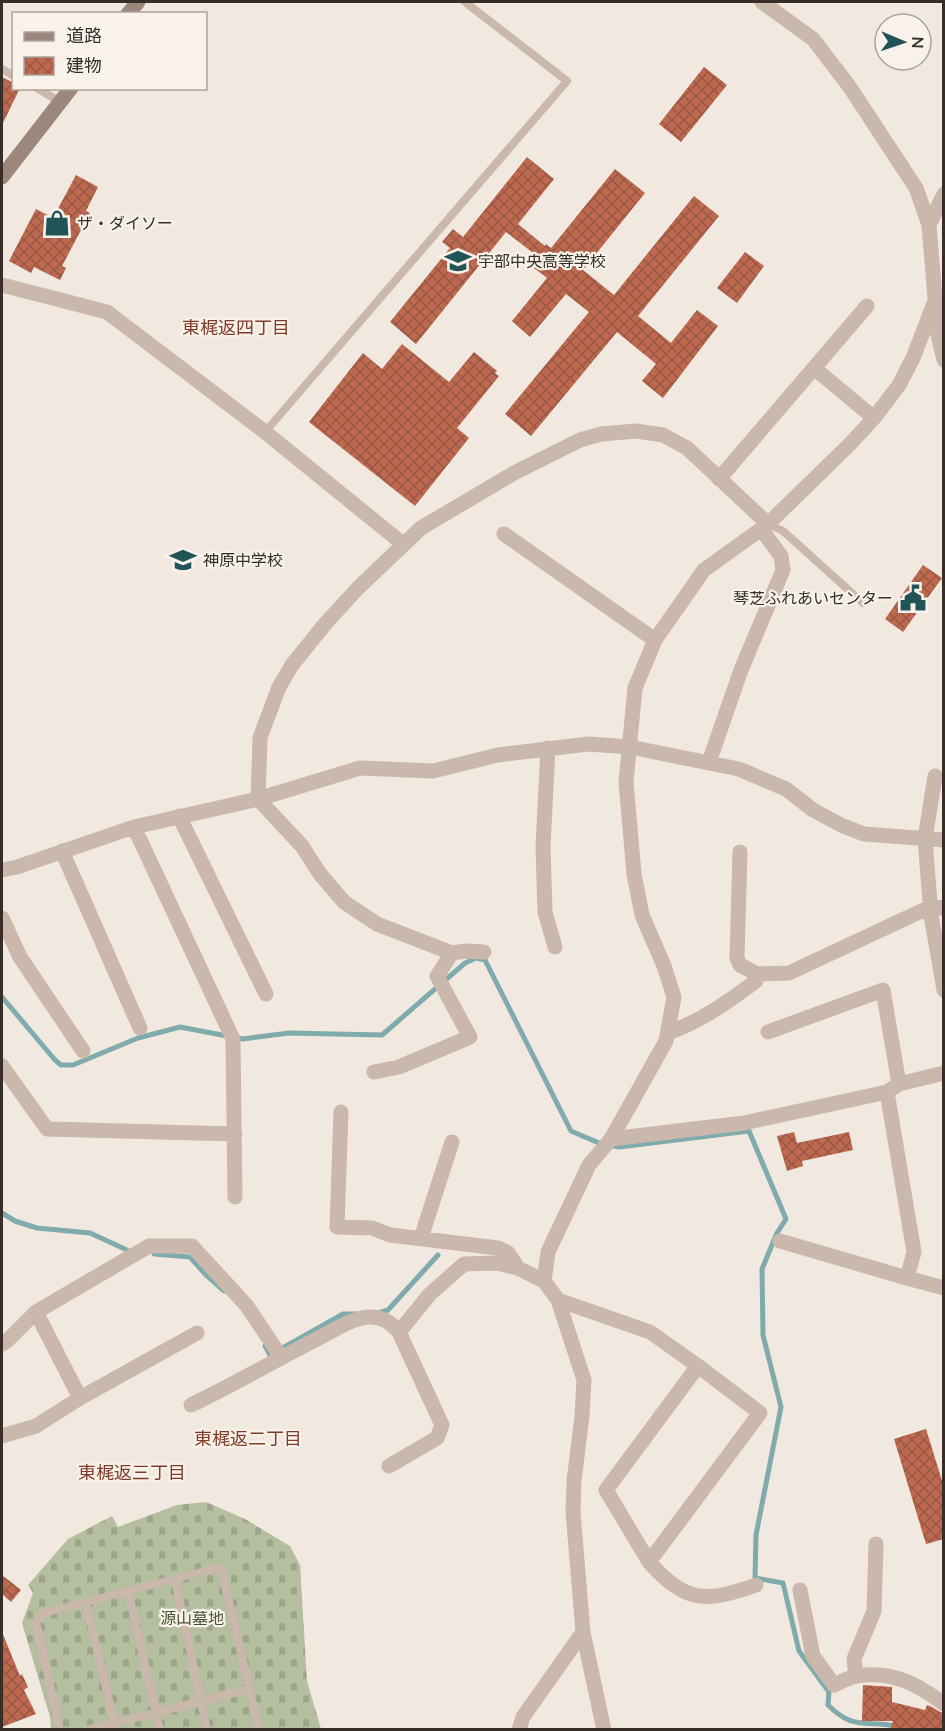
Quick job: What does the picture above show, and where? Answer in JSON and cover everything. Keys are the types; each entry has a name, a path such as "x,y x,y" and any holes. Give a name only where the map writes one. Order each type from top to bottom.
{"street":[{"path":"762,2 813,39 849,86 916,188 929,225 939,299 938,335 944,360"},
{"path":"2,177 69,90"},
{"path":"929,225 944,194"},
{"path":"2,285 107,312 265,432 403,544"},
{"path":"544,1281 548,1252 589,1165 611,1140 666,1041 674,997 664,966 642,915 634,874 626,782 635,687 655,640 704,570 764,527 874,418 899,385 939,299"},
{"path":"719,479 867,306"},
{"path":"814,368 874,418"},
{"path":"484,952 452,953 377,924 344,902 320,874 302,846 258,799 260,738 279,687 292,665 325,624 403,544 436,518 514,473 580,440 601,434 636,431 663,435 687,448 764,527 781,556 783,570 741,670 709,762"},
{"path":"504,534 655,640"},
{"path":"2,870 134,827 258,799 360,768 433,771 498,755 588,744 630,747 739,769 786,789 813,810 864,834 944,840"},
{"path":"548,748 543,847 545,912 555,947"},
{"path":"935,776 925,839 937,908 944,990"},
{"path":"179,816 266,994"},
{"path":"134,827 233,1039 235,1197"},
{"path":"62,851 140,1028"},
{"path":"740,852 737,958 740,965 758,974 789,973 937,908"},
{"path":"2,918 21,957 83,1051"},
{"path":"374,1072 399,1067 470,1038 437,976 452,953"},
{"path":"668,1033 687,1026 720,1008 756,981 758,974"},
{"path":"768,1032 883,990 914,1252 907,1278"},
{"path":"2,1066 46,1129 235,1134"},
{"path":"611,1140 744,1123 893,1088 944,1073"},
{"path":"341,1112 337,1227 372,1228 390,1235 498,1248 508,1253 518,1268"},
{"path":"421,1238 452,1142"},
{"path":"780,1241 944,1288"},
{"path":"2,1344 36,1312 148,1246 192,1246 247,1306 281,1357"},
{"path":"399,1332 430,1294 464,1264 496,1263 518,1268 544,1281 558,1300 584,1380 573,1512 583,1632 604,1730"},
{"path":"558,1300 650,1332 760,1413 649,1562"},
{"path":"36,1312 80,1398"},
{"path":"191,1405 355,1319 371,1317 388,1320 399,1332 442,1425 437,1438 389,1466"},
{"path":"2,1436 36,1426 80,1398 197,1333"},
{"path":"698,1366 606,1490 649,1562 665,1580 679,1590 694,1595 724,1595 756,1585"},
{"path":"856,1676 854,1659 874,1611 876,1544"},
{"path":"800,1590 813,1656 834,1685 856,1676 895,1676 927,1691 944,1704"},
{"path":"519,1730 523,1717 583,1632"}],"lane":[{"path":"265,432 567,81 465,2"},
{"path":"40,90 60,102"},
{"path":"764,527 783,531 863,603"},
{"path":"60,1730 36,1622 44,1613 222,1567 260,1730"},
{"path":"175,1579 207,1730"},
{"path":"128,1591 160,1730"},
{"path":"86,1602 115,1726"},
{"path":"87,1730 115,1726 156,1712 250,1689"}],"green space":[{"name":"源山墓地","path":"206,1502 245,1519 290,1546 300,1565 307,1681 321,1729 51,1729 50,1717 22,1623 33,1593 28,1585 68,1539 112,1516 118,1527 177,1505"}],"building":[{"path":"704,67 727,85 681,142 659,124"},
{"path":"2,77 12,82 12,90 19,90 2,125"},
{"path":"527,157 554,179 518,224 545,246 546,244 551,248 615,169 645,193 583,270 614,295 694,196 719,216 638,316 671,343 697,310 718,326 663,398 642,381 656,364 617,332 531,436 505,414 589,312 566,294 530,337 512,321 547,278 534,268 538,263 534,259 537,256 506,232 416,344 390,322 450,248 442,242 453,229 463,237"},
{"name":"ザ・ダイソー","path":"76,175 98,187 86,211 90,213 62,266 66,268 60,280 34,267 31,273 9,261 36,209 53,218"},
{"path":"745,252 764,266 737,303 717,288"},
{"path":"402,344 449,382 474,352 497,371 495,373 499,376 457,428 469,438 415,506 309,422 363,353 382,369"},
{"name":"琴芝ふれあいセンター","path":"923,565 942,578 903,632 885,619"},
{"path":"794,1132 797,1143 849,1132 853,1150 802,1161 803,1166 787,1171 777,1136"},
{"path":"926,1429 944,1487 944,1539 926,1544 894,1439"},
{"path":"2,1575 21,1590 11,1602 2,1594"},
{"path":"2,1632 20,1676 22,1674 28,1687 24,1690 36,1714 2,1727"},
{"path":"863,1685 892,1687 892,1702 925,1710 927,1705 930,1706 944,1714 944,1730 890,1730 893,1721 862,1721"}],"waterway":[{"path":"2,997 55,1060 61,1065 73,1065 138,1038 180,1027 243,1039 289,1033 382,1035 465,963 476,958 485,960 571,1131 599,1143 619,1147 749,1131 786,1219 777,1233 762,1269 763,1335 781,1407 756,1535 755,1578 783,1583 799,1651 829,1692 828,1705 837,1713 853,1721 896,1726"},
{"path":"2,1213 15,1221 37,1228 90,1233 127,1250"},
{"path":"154,1254 190,1257 224,1291"},
{"path":"378,1313 388,1310 438,1255"},
{"path":"265,1346 270,1355 343,1314 357,1314"}],"place":[{"name":"ザ・ダイソー","path":"57,223"},
{"name":"宇部中央高等学校","path":"458,261"},
{"name":"神原中学校","path":"183,560"},
{"name":"琴芝ふれあいセンター","path":"913,598"}],"district":[{"name":"東梶返四丁目","path":"236,327"},
{"name":"東梶返二丁目","path":"248,1438"},
{"name":"東梶返三丁目","path":"132,1472"}]}
